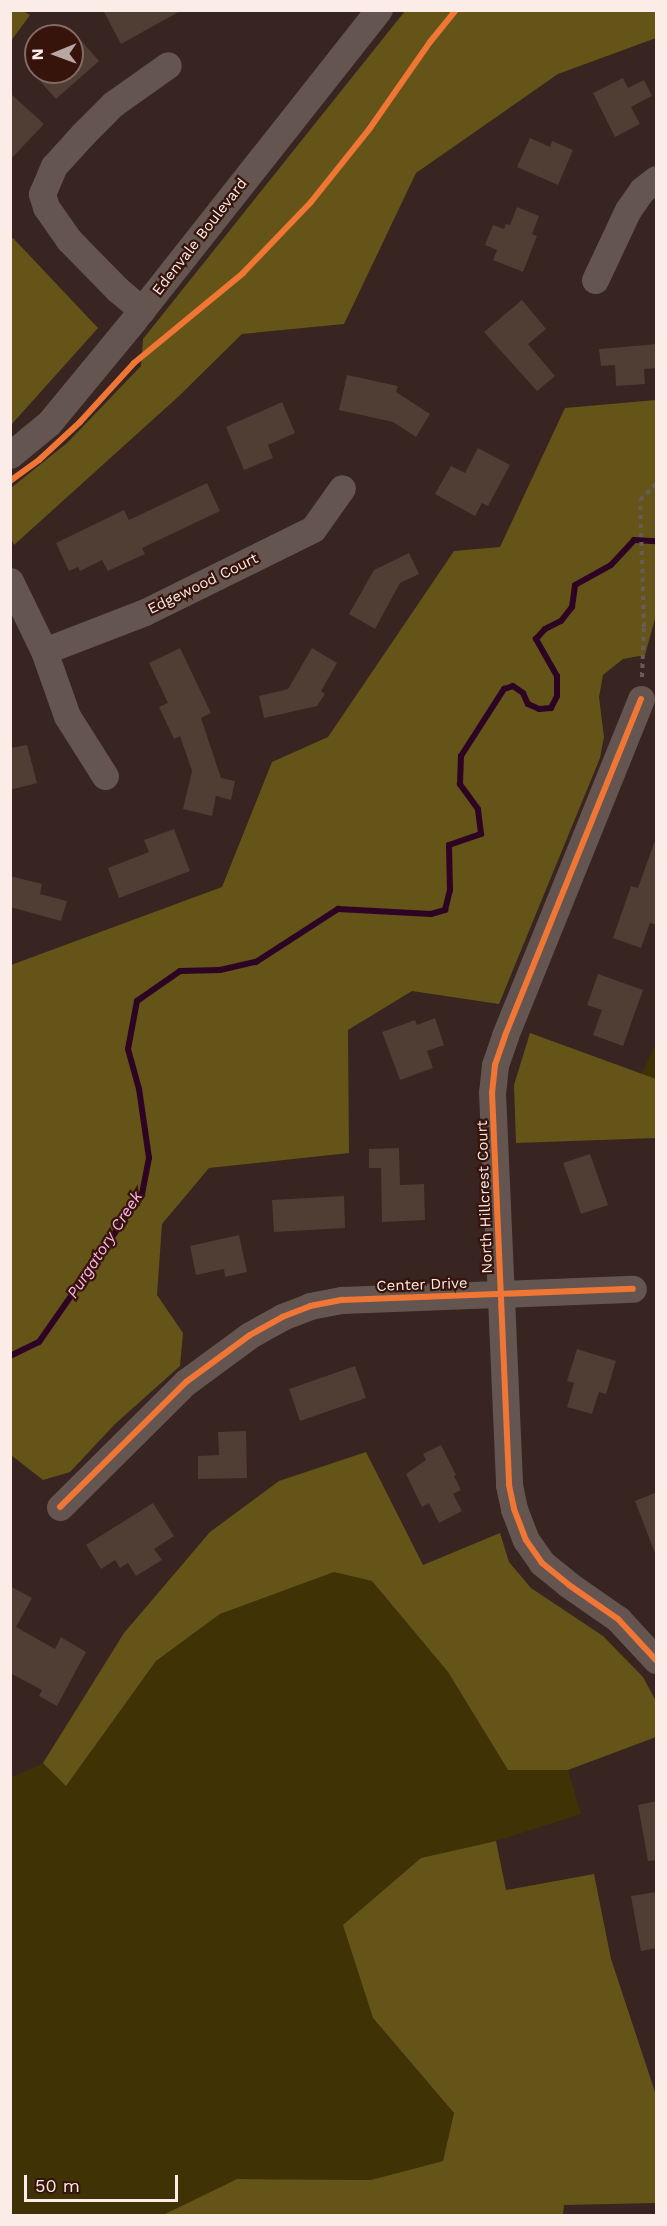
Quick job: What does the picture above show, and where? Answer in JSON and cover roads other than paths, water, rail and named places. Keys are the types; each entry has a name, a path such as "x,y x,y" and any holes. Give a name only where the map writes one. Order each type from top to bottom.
{"street":[{"name":"Edenvale Boulevard","path":"10,455 49,423 142,310 379,10"},
{"path":"142,310 118,290 69,240 46,207 42,194 54,166 90,127 113,104 168,65"},
{"path":"595,280 628,210 642,190 657,179"},
{"name":"Edgewood Court","path":"44,651 145,612 313,529 342,488"},
{"path":"10,581 44,651 67,716 105,776"},
{"name":"North Hillcrest Court","path":"641,699 495,1065 492,1092 508,1485 526,1540 542,1563 618,1619 657,1660"},
{"name":"Center Drive","path":"60,1507 186,1382 225,1353 282,1317 310,1306 342,1300 633,1289"}],"waterway":[{"name":"Purgatory Creek","path":"10,1356 39,1342 142,1194 149,1158 139,1089 128,1049 137,1001 180,971 220,970 256,962 338,909 431,914 445,910 450,890 449,845 481,834 478,809 460,784 461,756 504,689 513,686 523,693 528,704 539,709 551,708 557,696 557,676 536,639 545,629 561,621 572,607 575,585 611,565 634,540 656,541"}]}
